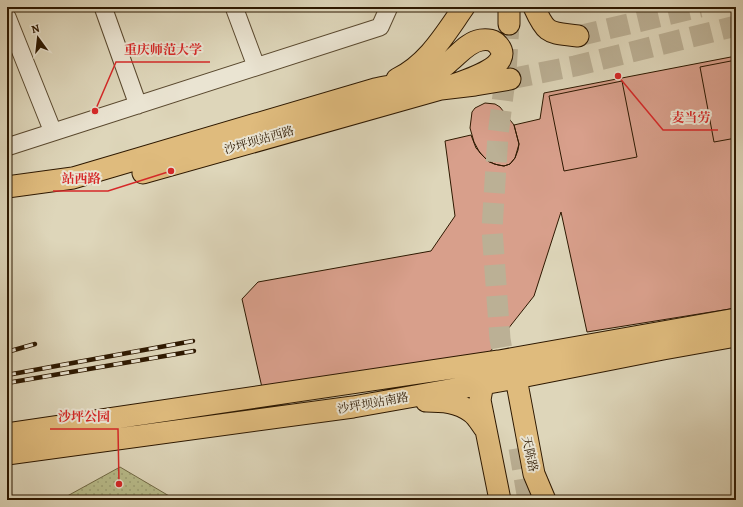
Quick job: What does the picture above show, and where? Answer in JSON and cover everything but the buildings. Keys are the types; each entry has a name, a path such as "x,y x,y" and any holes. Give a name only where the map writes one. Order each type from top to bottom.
{"main road":[{"path":"375,89 404,75 425,58 434,49 464,7"},
{"path":"534,7 542,24 551,33 578,36"},
{"path":"375,89 419,79 430,74 448,64 468,45 475,42 488,39 495,41 500,46 501,55 499,61 488,71 441,89"},
{"name":"沙坪坝站西路","path":"7,199 75,192 441,89 510,79"},
{"name":"沙坪坝站西路","path":"7,187 73,178 375,89"},
{"name":"沙坪坝站南路","path":"7,434 499,361 736,319"},
{"name":"沙坪坝站南路","path":"7,454 353,407 516,378 663,348 736,336"},
{"path":"500,500 480,400 482,384 488,372 499,361 511,370 516,378"},
{"path":"521,407 540,379 558,369"},
{"name":"天陈路","path":"516,378 534,474 545,500"},
{"path":"353,407 444,401 460,405 472,413 485,429"}],"street":[{"path":"7,11 19,7"},
{"path":"103,7 138,105"},
{"path":"234,7 256,66"},
{"path":"7,147 380,27 389,7"},
{"path":"7,17 53,132"}],"green space":[{"path":"120,467 176,500 60,500"}],"tunnel":[{"path":"578,36 700,7"},
{"path":"507,378 500,339 492,229 498,135 506,72 509,24"},
{"path":"510,79 575,66 736,26"},
{"path":"519,448 528,500"}],"railway":[{"path":"7,375 193,341"},
{"path":"7,352 35,344"},
{"path":"7,383 194,351"}],"place":[{"name":"麦当劳","path":"618,76"},
{"name":"重庆师范大学","path":"95,111"},
{"name":"站西路","path":"171,171"},
{"name":"沙坪公园","path":"119,484"}]}
